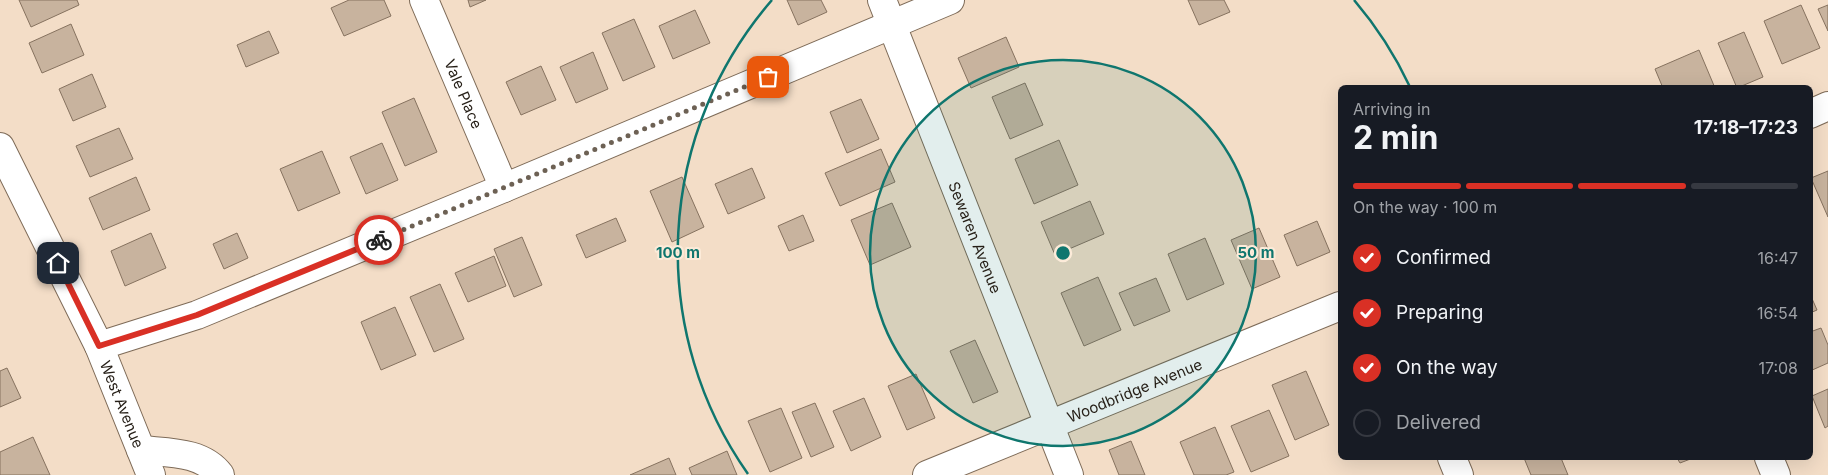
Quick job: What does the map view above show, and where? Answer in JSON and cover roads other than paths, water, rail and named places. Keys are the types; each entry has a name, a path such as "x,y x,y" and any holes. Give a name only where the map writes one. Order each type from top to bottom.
{"street":[{"name":"Vale Place","path":"424,0 504,188"},
{"path":"99,346 197,315 504,188 887,12 950,0"},
{"name":"Sewaren Avenue","path":"887,12 1048,426 1069,475"},
{"path":"1813,113 1828,106"},
{"name":"West Avenue","path":"0,147 99,346 151,475"},
{"name":"Woodbridge Avenue","path":"927,475 1338,307"},
{"path":"141,450 200,458 214,467 220,475"},
{"path":"1453,460 1459,475"},
{"path":"1771,460 1776,475"}]}
